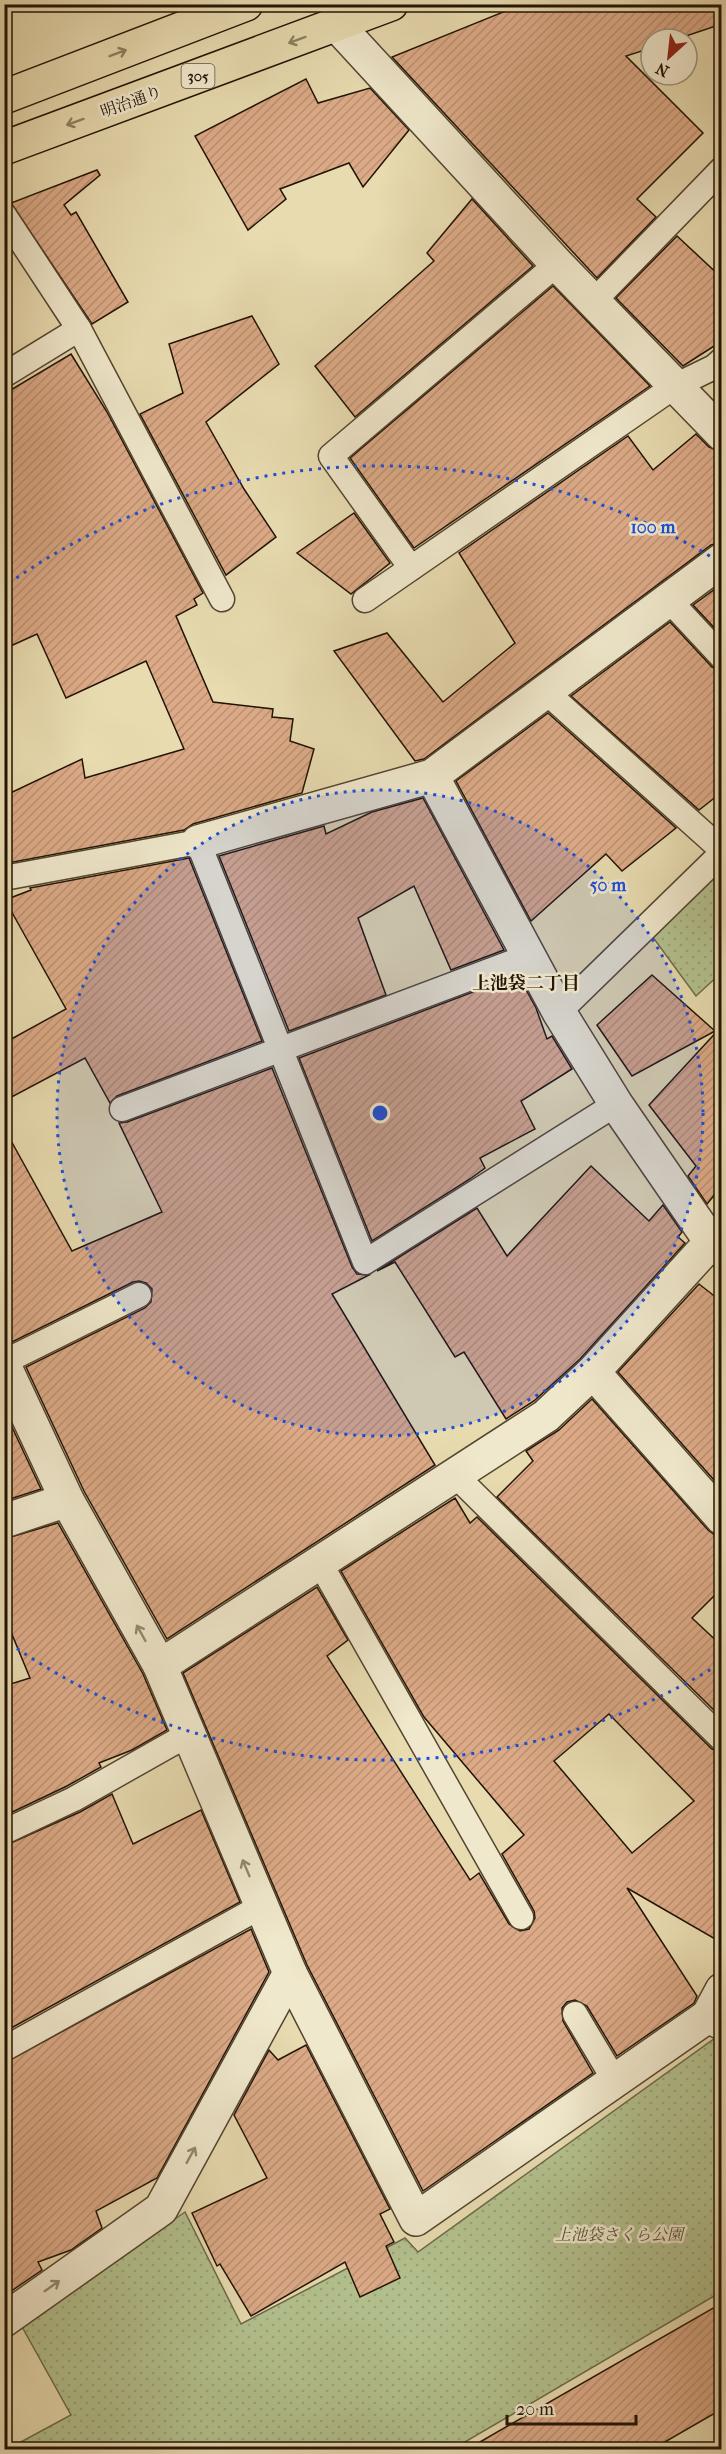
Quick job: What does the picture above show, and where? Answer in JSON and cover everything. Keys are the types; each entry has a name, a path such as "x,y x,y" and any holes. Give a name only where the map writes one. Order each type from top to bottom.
{"main road":[{"path":"4,97 246,4"},
{"name":"明治通り","path":"4,148 392,4"}],"street":[{"path":"337,25 557,264 722,434"},
{"path":"198,842 432,776 722,560"},
{"path":"160,1666 546,1416 593,1372 718,1241 616,1104 559,1012 432,776"},
{"path":"4,1364 66,1500 160,1666 290,1973 416,2219 717,2010"},
{"path":"593,1372 722,1518"},
{"path":"4,1521 66,1500"},
{"path":"4,2320 162,2209 290,1973"}],"lane":[{"path":"593,302 722,169"},
{"path":"4,215 79,329 222,599"},
{"path":"411,568 331,456 557,264"},
{"path":"4,375 79,329"},
{"path":"365,600 675,386 714,367 722,360"},
{"path":"668,599 722,657"},
{"path":"545,692 722,851 559,1012"},
{"path":"4,878 198,842 365,1262 616,1104"},
{"path":"122,1109 529,956"},
{"path":"4,1364 138,1295"},
{"path":"456,1476 722,1740"},
{"path":"320,1563 521,1917"},
{"path":"4,1832 74,1799 189,1734"},
{"path":"4,2049 262,1906"},
{"path":"575,2014 615,2081"}],"green space":[{"path":"721,867 721,973 696,996 652,936"},
{"name":"上池袋さくら公園","path":"718,2036 721,2038 721,2292 453,2449 6,2450 71,2415 21,2325 185,2212 241,2324 405,2238 418,2252"}],"building":[{"path":"523,4 722,4 722,24 699,32 699,27 639,27 639,52 626,56 639,69 639,87 657,87 703,133 637,199 656,217 597,278 392,57"},
{"path":"306,79 318,103 370,88 409,130 363,187 349,163 280,189 286,199 248,230 195,136"},
{"path":"97,170 100,175 64,205 71,215 76,212 128,302 92,324 11,203"},
{"path":"472,199 533,266 355,417 315,366 434,261 427,253"},
{"path":"677,236 722,278 722,341 683,366 616,298"},
{"path":"553,286 650,386 414,548 350,458"},
{"path":"252,316 279,364 206,422 244,489 276,537 226,575 140,414 183,393 169,344"},
{"path":"71,354 107,412 203,593 194,599 197,605 176,616 213,702 273,709 272,717 293,719 290,741 314,749 302,793 193,824 184,830 8,863 4,858 4,796 82,759 85,778 184,749 146,661 66,698 37,634 4,649 4,394"},
{"path":"696,434 709,447 722,452 722,542 711,545 424,759 415,761 334,651 387,633 443,702 515,643 459,553 628,436 653,470"},
{"path":"354,513 390,563 351,594 297,553"},
{"path":"722,584 722,636 693,605"},
{"path":"670,622 712,667 722,671 722,792 699,810 571,696"},
{"path":"548,713 676,828 622,871 606,854 531,921 456,781"},
{"path":"423,798 504,950 451,970 414,886 358,918 386,995 289,1031 219,856 324,826 326,834 372,812"},
{"path":"189,858 262,1041 117,1096 110,1103 85,1058 4,1101 4,1043 66,1009 5,900 31,890 30,888"},
{"path":"518,975 536,1008 547,1039 552,1036 572,1069 521,1101 535,1129 480,1158 485,1168 372,1241 299,1058"},
{"path":"652,975 715,1031 632,1076 597,1025"},
{"path":"722,1026 722,1200 716,1193 707,1204 688,1176 696,1166 649,1105"},
{"path":"272,1068 352,1267 357,1274 369,1275 332,1294 435,1465 167,1639 84,1491 26,1367 145,1308 151,1302 152,1289 146,1283 133,1282 4,1346 4,1128 72,1251 162,1212 119,1123"},
{"path":"591,1166 649,1221 663,1205 682,1232 678,1237 685,1243 580,1359 534,1401 506,1419 464,1352 455,1357 395,1262 377,1271 477,1208 507,1256"},
{"path":"699,1284 722,1302 722,1489 618,1372"},
{"path":"592,1399 708,1530 716,1536 722,1536 722,1588 692,1618 722,1646 722,1718 497,1497 533,1461 526,1451 559,1430"},
{"path":"4,1410 41,1489 4,1501"},
{"path":"455,1498 470,1523 477,1517 712,1749 722,1753 722,1943 627,1888 697,1996 694,2003 617,2056 587,2006 575,2000 567,2002 562,2008 563,2021 593,2073 423,2191 307,1965 183,1673 317,1587 348,1640 327,1656 470,1880 479,1873 509,1924 520,1931 529,1929 535,1918 534,1911 502,1854 524,1835 424,1717 341,1571","holes":["609,1714 694,1801 632,1853 554,1761"]},
{"path":"58,1523 143,1674 167,1730 132,1750 99,1763 101,1767 67,1786 4,1816 4,1686 30,1678 4,1615 4,1539"},
{"path":"112,1794 133,1844 201,1810 240,1902 4,2032 4,1846 80,1812"},
{"path":"251,1929 269,1972 157,2178 96,2211 102,2228 71,2250 38,2262 42,2270 4,2296 4,2063"},
{"path":"306,2045 390,2209 380,2214 394,2242 386,2246 400,2278 360,2297 345,2262 251,2316 220,2264 217,2266 192,2213 267,2178 234,2115 269,2050 278,2060"},
{"path":"722,2303 722,2409 651,2450 466,2450"}],"district":[{"name":"上池袋二丁目","path":"526,983"}]}
